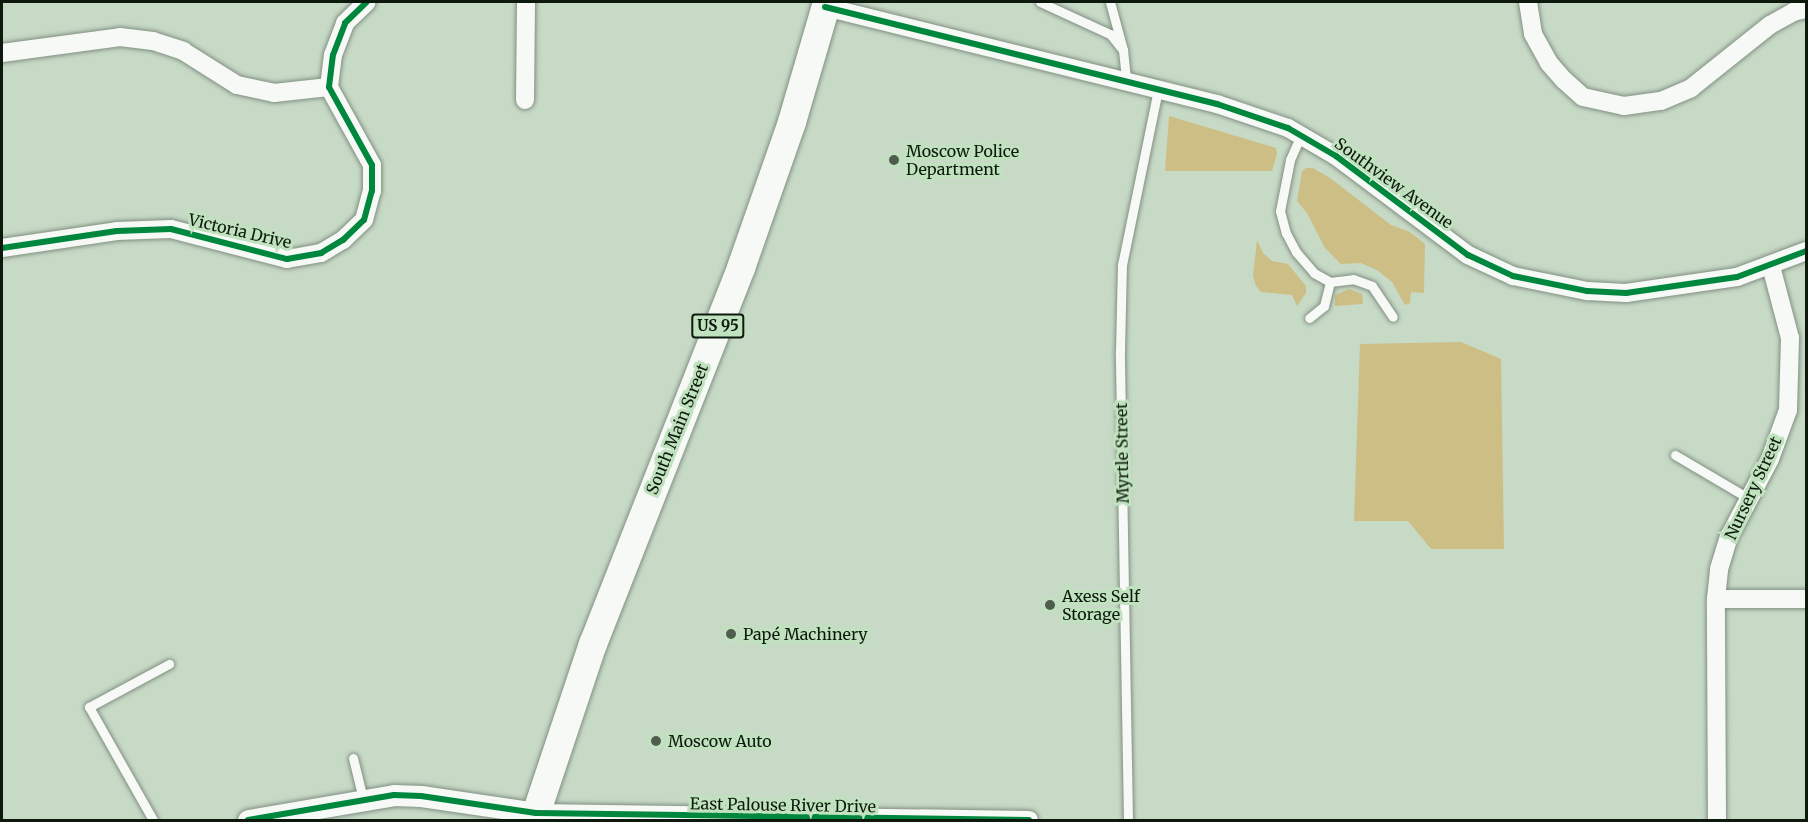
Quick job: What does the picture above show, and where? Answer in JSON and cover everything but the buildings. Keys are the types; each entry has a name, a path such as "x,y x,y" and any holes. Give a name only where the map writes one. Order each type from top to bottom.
{"highway":[{"name":"South Main Street","path":"535,817 593,644 745,257 792,122 826,4"}],"street":[{"path":"2,53 120,37 153,41 183,51 237,85 274,93 329,87 333,55 345,23 367,2"},
{"path":"525,100 526,2"},
{"path":"1528,2 1533,34 1549,63 1564,80 1583,96 1624,106 1661,101 1691,88 1770,26 1793,12 1806,9"},
{"name":"Southview Avenue","path":"826,4 1217,104 1288,128 1374,183 1468,255 1513,276 1587,291 1626,293 1737,277 1806,251"},
{"name":"Victoria Drive","path":"2,248 117,231 171,229 287,259 321,253 343,240 364,220 372,190 372,165 329,87"},
{"name":"Nursery Street","path":"1717,820 1716,599 1719,569 1728,537 1770,459 1788,410 1790,338 1771,266"},
{"path":"1716,599 1806,599"},
{"path":"249,820 303,815 363,799 394,795 421,796 535,817"},
{"name":"East Palouse River Drive","path":"535,817 1029,820"}],"lane":[{"path":"1040,2 1110,34 1123,50"},
{"path":"1110,2 1123,50 1126,81"},
{"name":"Myrtle Street","path":"1128,820 1120,351 1122,265 1158,89"},
{"path":"1301,135 1290,160 1280,212 1286,234 1296,252 1314,273 1330,282 1353,279 1372,286 1393,317"},
{"path":"1309,318 1324,306 1330,282"},
{"path":"1675,455 1748,498"},
{"path":"153,820 89,707 169,664"},
{"path":"353,758 363,799"}],"shaded area":[{"path":"1169,116 1276,148 1277,154 1272,171 1165,171"},
{"path":"1306,168 1313,168 1330,178 1391,225 1410,232 1425,244 1424,293 1411,292 1410,303 1405,305 1392,282 1377,270 1361,263 1341,264 1325,248 1307,213 1297,201 1302,171"},
{"path":"1257,240 1263,253 1272,261 1288,264 1306,286 1306,293 1297,306 1292,295 1261,292 1256,286 1253,276"},
{"path":"1349,289 1362,294 1363,304 1335,306 1335,295"},
{"path":"1461,342 1501,359 1504,549 1431,549 1408,521 1354,521 1360,344"}],"cycle path":[{"path":"2,248 117,231 171,229 287,259 321,253 343,240 364,220 372,191 372,165 329,87 333,55 345,23 367,2"},
{"path":"825,7 1217,104 1288,128 1336,156 1468,255 1513,276 1587,291 1626,293 1737,277 1806,251"},
{"path":"248,820 394,795 421,796 536,813 1029,820"}],"place":[{"name":"Moscow Police Department","path":"894,160"},
{"name":"Axess Self Storage","path":"1050,605"},
{"name":"Papé Machinery","path":"731,634"},
{"name":"Moscow Auto","path":"656,741"}]}
